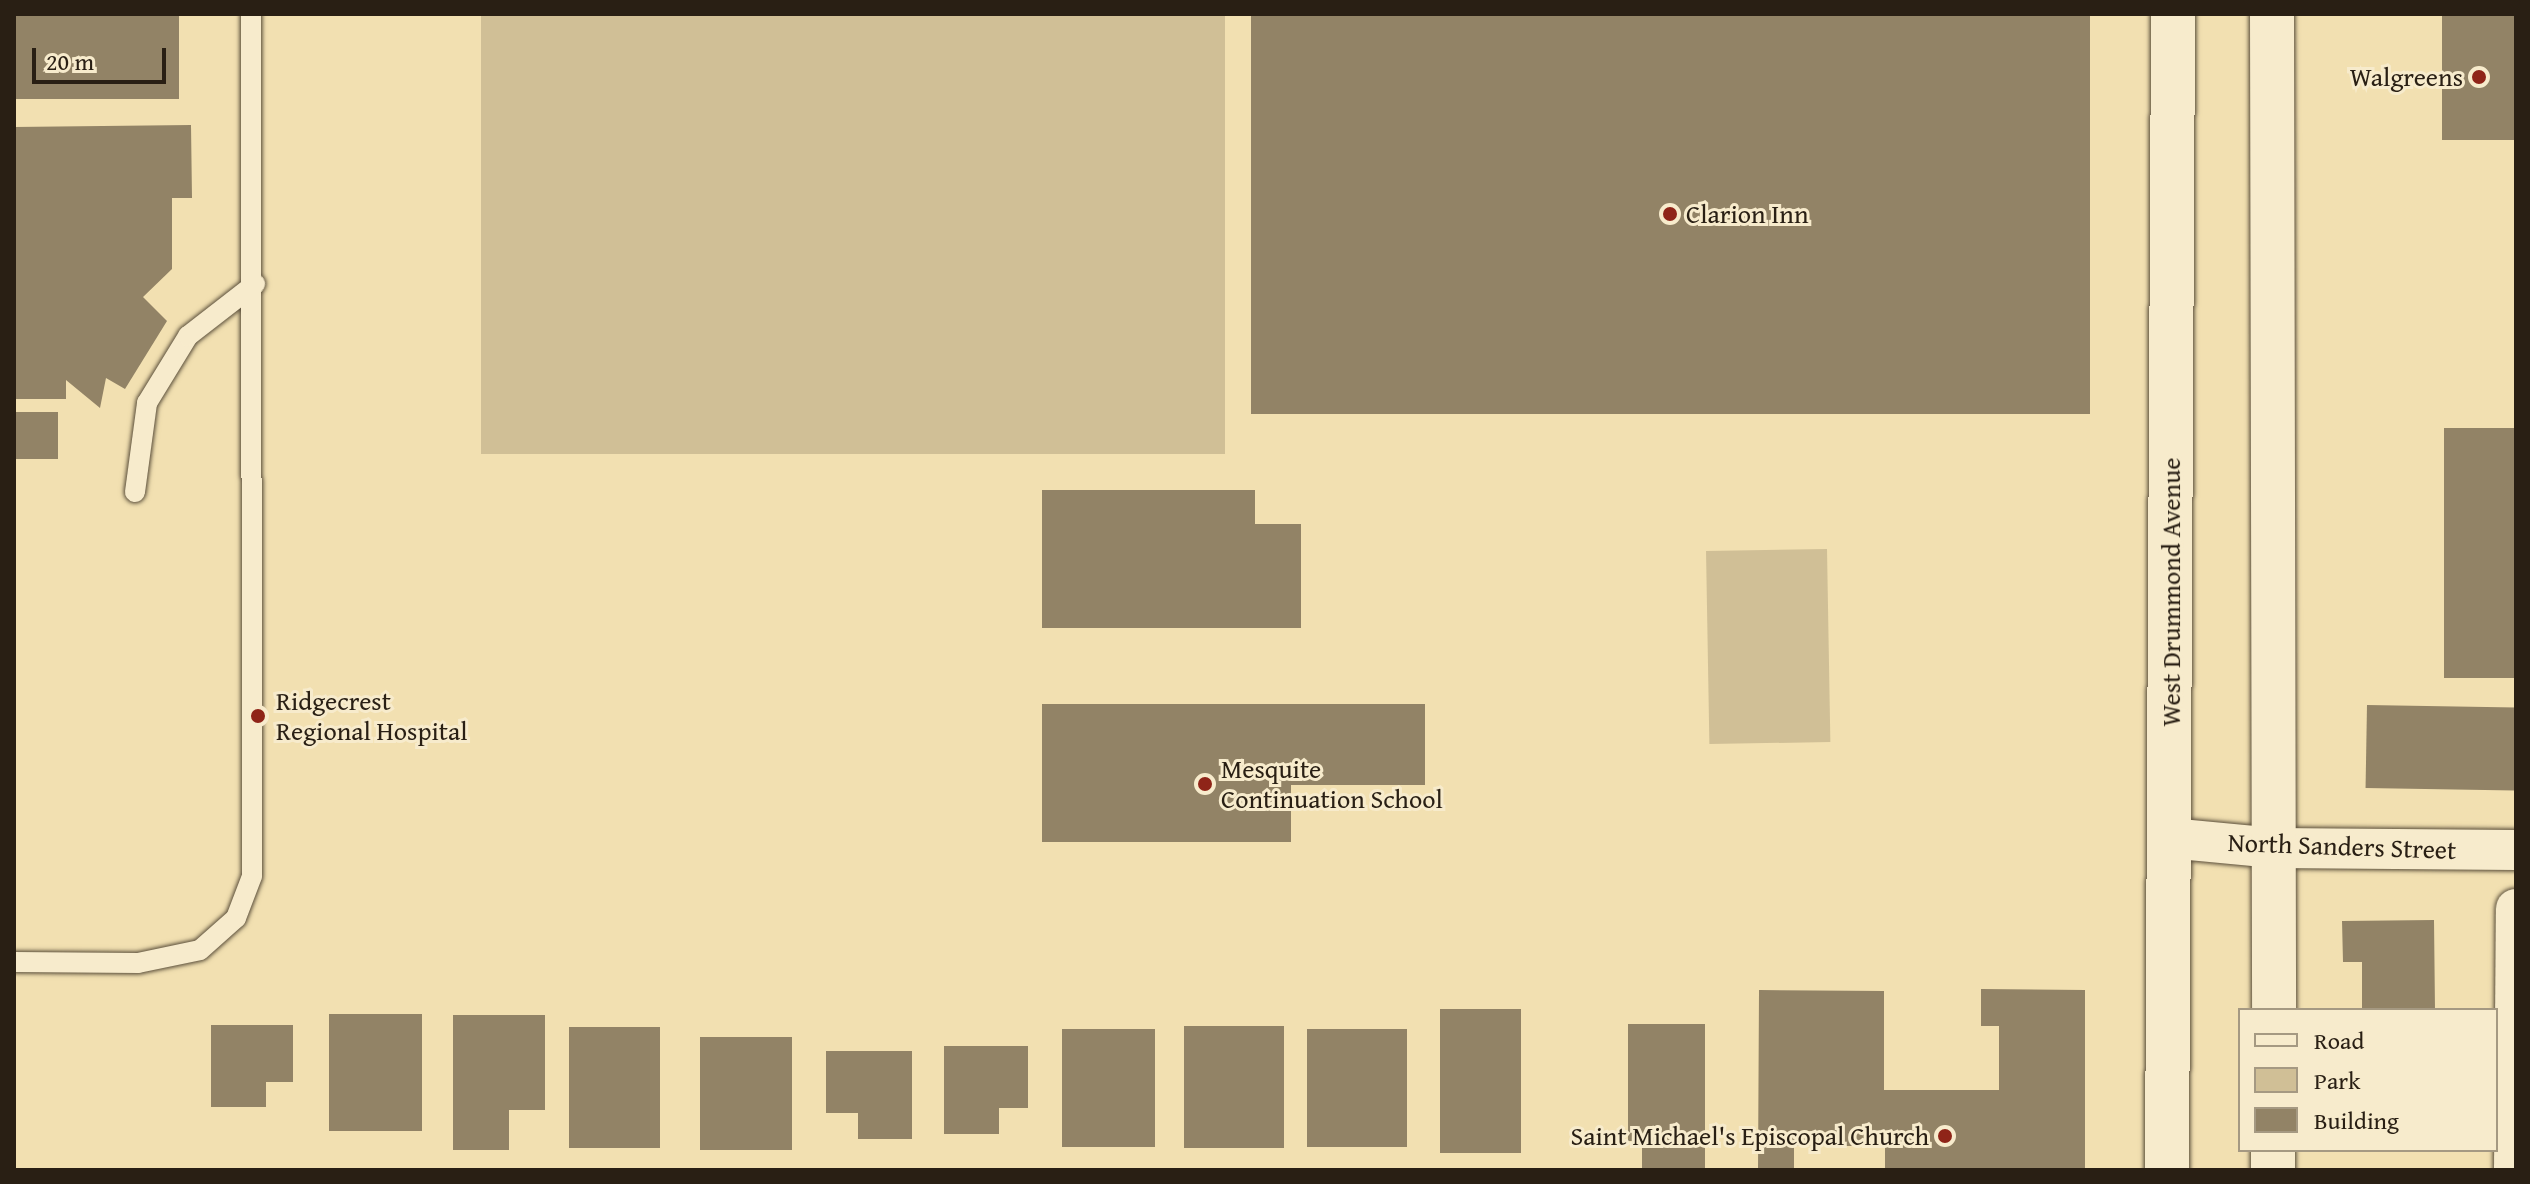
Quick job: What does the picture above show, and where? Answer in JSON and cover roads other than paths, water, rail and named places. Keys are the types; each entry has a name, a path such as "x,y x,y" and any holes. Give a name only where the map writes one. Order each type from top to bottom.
{"main road":[{"name":"West Drummond Avenue","path":"2167,1170 2173,14"},
{"path":"2272,14 2274,1008"}],"street":[{"name":"North Sanders Street","path":"2169,838 2275,848 2516,850"},
{"path":"2514,1170 2516,909"}],"lane":[{"path":"14,962 138,963 200,950 236,918 252,876 255,284 251,14"},
{"path":"135,492 147,403 188,336 255,284"}],"place":[{"name":"Walgreens","path":"2479,77"},
{"name":"Clarion Inn","path":"1670,214"},
{"name":"Ridgecrest Regional Hospital","path":"258,716"},
{"name":"Mesquite Continuation School","path":"1205,784"},
{"name":"Saint Michael's Episcopal Church","path":"1945,1136"}]}
